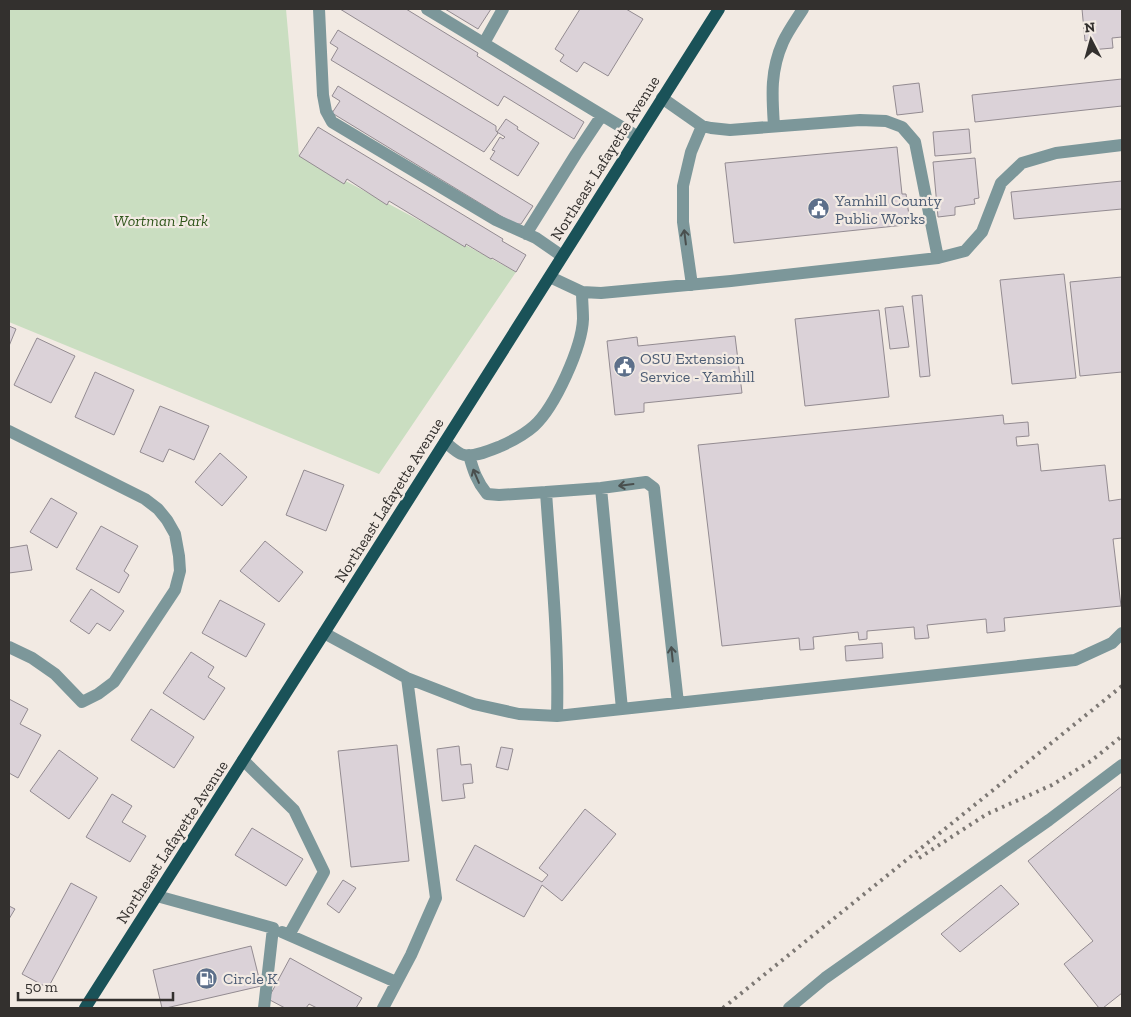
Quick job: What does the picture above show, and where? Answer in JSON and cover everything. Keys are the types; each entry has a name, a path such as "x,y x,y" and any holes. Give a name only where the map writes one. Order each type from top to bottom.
{"main road":[{"name":"Northeast Lafayette Avenue","path":"85,1008 719,9"}],"street":[{"path":"319,9 323,95 326,111 332,122 496,220 536,238 562,256"},
{"path":"427,9 638,137"},
{"path":"484,43 503,9"},
{"path":"774,126 771,94 774,68 783,42 803,9"},
{"path":"662,98 702,126 711,128 730,130 860,120 886,121 902,128 915,142 938,258"},
{"path":"526,234 602,115"},
{"path":"692,285 683,222 683,186 691,152 702,126"},
{"path":"550,277 582,292 601,293 938,258 965,250 982,232 1001,183 1022,163 1056,153 1122,144"},
{"path":"445,442 462,455 479,454 507,443 533,427 557,395 574,355 583,319 582,292"},
{"path":"9,431 146,499 158,509 175,534 180,571 175,590 114,682 98,694 82,702 55,674 32,658 9,647"},
{"path":"469,455 476,477 487,494 499,495 601,488 646,482 654,488 678,703"},
{"path":"601,488 622,709"},
{"path":"546,492 556,632 557,716"},
{"path":"324,633 407,678 474,704 519,714 557,716 1075,660 1112,643 1122,633"},
{"path":"383,1008 411,955 436,898 407,678"},
{"path":"244,760 294,810 324,872 289,935"},
{"path":"789,1008 825,978 1049,820 1122,765"},
{"path":"156,896 273,928 396,982"},
{"path":"264,1008 273,928"}],"green space":[{"name":"Wortman Park","path":"9,9 286,9 299,156 516,272 379,474 9,322"}],"building":[{"path":"340,9 406,9 478,53 477,56 584,122 574,139 504,96 498,106"},
{"path":"445,9 491,9 478,29"},
{"path":"580,9 626,9 643,19 608,76 584,62 577,72 560,61 564,55 555,49"},
{"path":"1082,9 1122,9 1122,37 1112,38 1113,48 1090,50 1089,40 1085,41"},
{"path":"338,30 496,126 498,133 484,152 331,60 338,48 330,43"},
{"path":"1122,79 1122,106 975,122 972,95"},
{"path":"919,83 923,112 897,115 893,86"},
{"path":"338,86 533,206 521,224 514,224 332,113 340,101 332,96"},
{"path":"506,119 518,127 517,129 539,143 518,176 490,159 495,151 492,150 500,137 503,139 505,137 497,132"},
{"path":"318,127 503,239 502,241 526,255 516,272 466,244 465,247 389,201 387,205 347,179 344,184 299,156"},
{"path":"969,129 971,153 935,156 933,132"},
{"name":"Yamhill County Public Works","path":"897,147 902,194 906,194 910,223 734,243 725,163"},
{"path":"975,158 979,198 974,199 975,204 955,207 955,215 938,217 933,162"},
{"path":"1122,181 1122,209 1014,219 1011,192"},
{"path":"1064,274 1076,378 1012,384 1000,280"},
{"path":"1122,277 1122,372 1080,376 1070,282"},
{"path":"922,295 930,376 920,377 912,296"},
{"path":"903,306 909,347 890,349 885,308"},
{"path":"879,310 889,397 805,406 795,319"},
{"path":"9,326 16,329 9,346"},
{"path":"735,336 742,393 644,403 644,412 615,415 607,341 637,337 638,346"},
{"path":"37,338 75,356 51,403 14,385"},
{"path":"95,372 134,390 114,435 75,417"},
{"path":"160,406 209,426 194,460 169,449 163,462 140,452"},
{"path":"1003,415 1004,424 1028,422 1029,436 1016,437 1017,446 1038,444 1041,471 1105,465 1109,501 1122,499 1122,538 1113,539 1121,606 1004,618 1005,631 987,633 986,619 927,625 929,638 915,639 914,627 867,631 867,639 859,640 858,632 813,637 814,649 800,650 799,638 722,646 698,445"},
{"path":"220,453 247,477 222,506 195,482"},
{"path":"304,470 344,485 326,531 286,515"},
{"path":"51,498 77,513 57,548 30,532"},
{"path":"101,526 138,546 124,571 129,575 119,593 76,569"},
{"path":"265,541 303,572 279,602 240,571"},
{"path":"27,545 32,570 9,573 9,548"},
{"path":"91,589 124,611 110,631 97,623 89,634 70,621"},
{"path":"220,600 265,624 246,657 202,633"},
{"path":"882,643 883,658 846,661 845,646"},
{"path":"191,652 214,667 208,677 225,688 204,720 163,693"},
{"path":"9,699 28,709 20,724 41,735 18,778 9,773"},
{"path":"151,709 194,737 174,768 131,740"},
{"path":"397,745 409,861 351,867 338,751"},
{"path":"459,746 461,765 471,764 473,783 463,784 465,798 442,801 437,749"},
{"path":"501,747 513,749 508,770 496,767"},
{"path":"59,750 98,778 69,819 30,791"},
{"path":"1122,786 1122,993 1103,1008 1099,1008 1064,964 1093,941 1028,861"},
{"path":"112,794 132,806 122,822 146,836 130,862 86,837"},
{"path":"585,809 616,834 562,901 542,885 524,917 456,880 475,845 542,882 548,875 539,868"},
{"path":"252,828 303,859 286,886 235,855"},
{"path":"343,880 356,888 339,913 327,904"},
{"path":"71,883 97,897 48,988 22,974"},
{"path":"1001,885 1019,904 960,952 941,934"},
{"path":"9,906 15,909 9,919"},
{"name":"Circle K","path":"251,946 261,986 162,1008 153,970"},
{"path":"290,958 362,998 356,1008 317,1008 309,1004 306,1008 285,1008 268,999"}],"railway":[{"path":"723,1008 1122,686"},
{"path":"919,858 987,814 1052,785 1091,761 1122,736"}],"place":[{"name":"Yamhill County Public Works","path":"819,209"},
{"name":"OSU Extension Service - Yamhill","path":"624,367"},
{"name":"Circle K","path":"207,978"}]}
